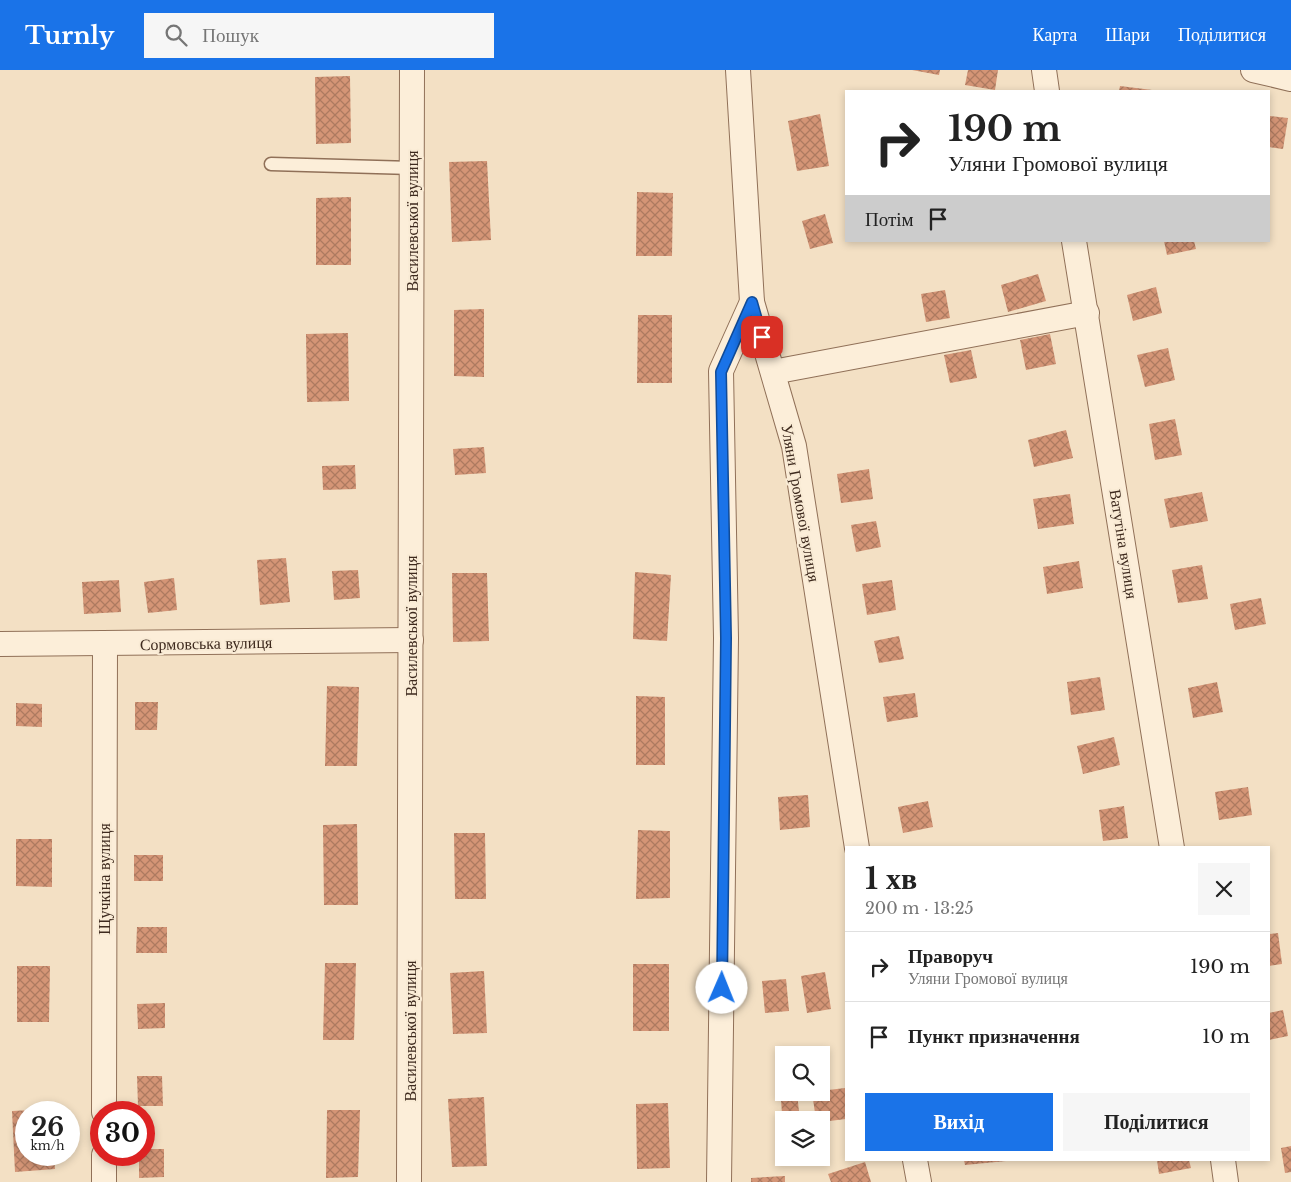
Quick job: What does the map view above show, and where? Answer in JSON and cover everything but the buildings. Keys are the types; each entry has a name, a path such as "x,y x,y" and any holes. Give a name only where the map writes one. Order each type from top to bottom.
{"street":[{"name":"Василевської вулиця","path":"409,1182 412,70"},
{"name":"Уляни Громової вулиця","path":"738,70 752,302 794,446 858,846"},
{"path":"1044,70 1047,90"},
{"path":"1253,70 1291,79"},
{"name":"Ватутіна вулиця","path":"1074,242 1172,846"},
{"path":"719,1182 726,638 721,372 752,302"},
{"path":"773,372 1087,313"},
{"name":"Сормовська вулиця","path":"0,644 411,640"},
{"name":"Щучкіна вулиця","path":"104,1101 105,644"},
{"path":"915,1161 919,1182"},
{"path":"1222,1161 1226,1182"},
{"path":"104,1166 104,1182"}],"lane":[{"path":"271,164 412,168"}],"route":[{"path":"722,988 726,638 721,372 752,302 762,337"}]}
